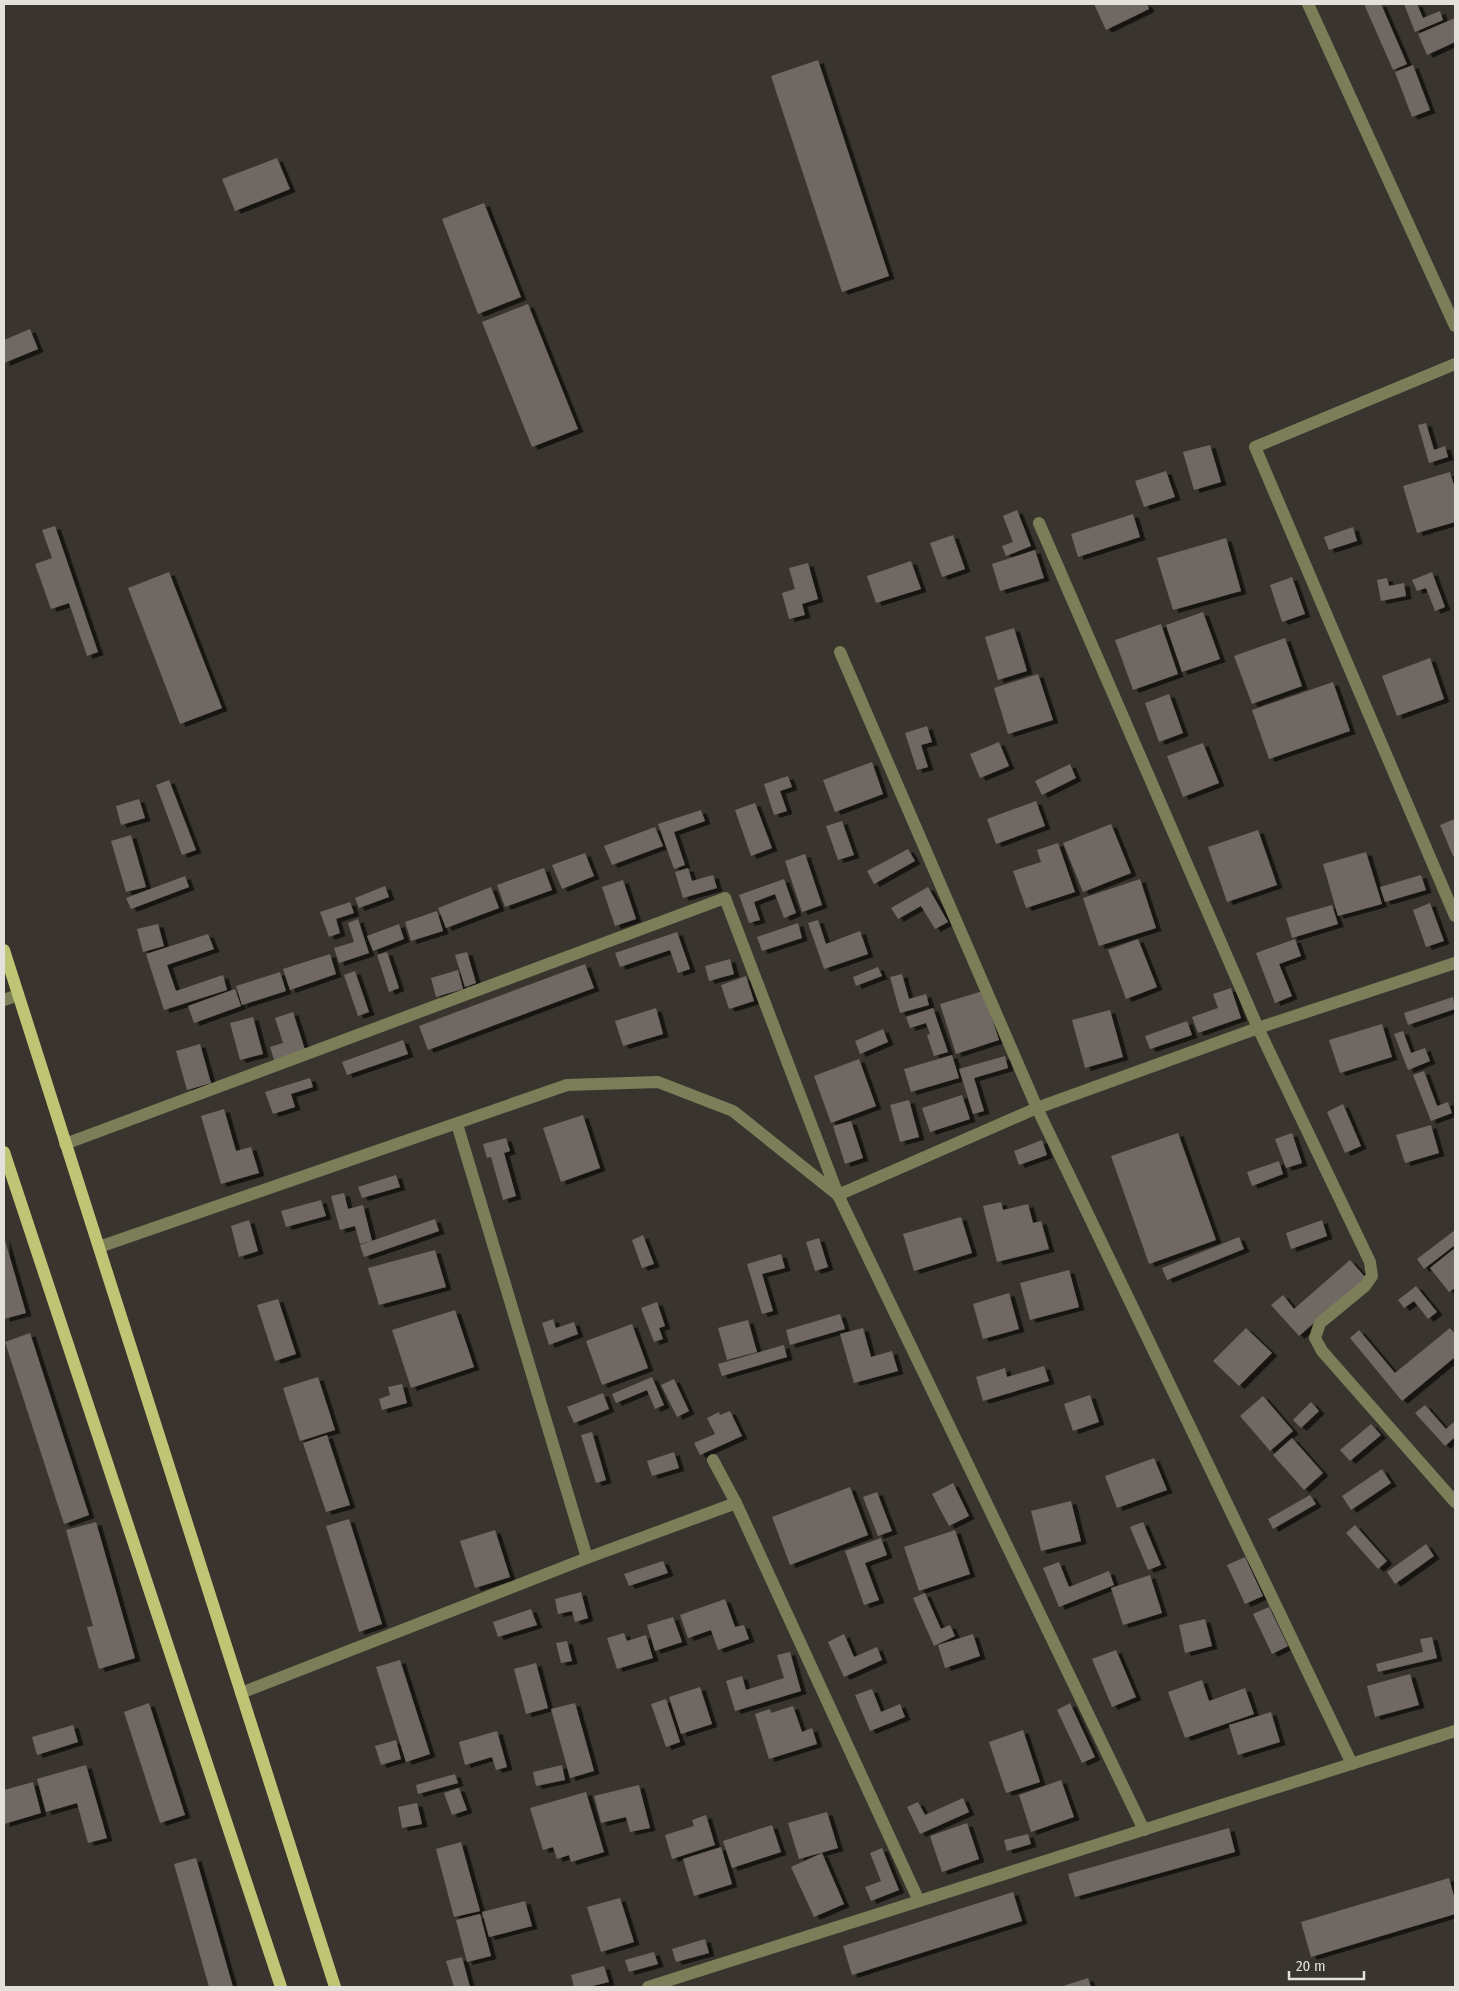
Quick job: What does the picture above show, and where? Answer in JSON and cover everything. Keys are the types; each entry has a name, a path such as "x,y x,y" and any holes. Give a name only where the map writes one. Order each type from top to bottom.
{"main road":[{"path":"4,950 335,1987"},
{"path":"4,1152 281,1987"}],"street":[{"path":"1308,4 1455,326"},
{"path":"1455,364 1255,448 1455,916"},
{"path":"1039,524 1258,1028 1370,1262 1372,1276 1365,1286 1320,1323 1316,1338 1322,1351 1455,1502"},
{"path":"840,652 1037,1108 1352,1764"},
{"path":"65,1144 725,898 838,1195 1144,1830"},
{"path":"838,1195 1037,1108 1258,1028 1455,962"},
{"path":"4,1000 18,995"},
{"path":"99,1247 567,1085 658,1082 733,1111 838,1195"},
{"path":"457,1124 587,1558"},
{"path":"712,1460 736,1503 919,1901"},
{"path":"242,1693 587,1558 736,1503"},
{"path":"648,1987 1455,1731"}],"building":[{"path":"1094,4 1147,4 1149,9 1106,30"},
{"path":"1364,4 1381,4 1407,64 1393,70"},
{"path":"1404,4 1417,4 1423,18 1440,11 1443,20 1415,32"},
{"path":"1455,18 1455,42 1427,55 1418,34"},
{"path":"818,60 889,276 842,292 771,76"},
{"path":"1413,65 1430,110 1412,117 1395,72"},
{"path":"277,158 290,189 235,211 222,179"},
{"path":"484,203 521,297 478,314 442,219"},
{"path":"528,304 578,429 532,447 482,322"},
{"path":"30,329 38,349 4,363 4,340"},
{"path":"1426,423 1434,450 1445,446 1448,457 1429,463 1418,425"},
{"path":"1210,445 1221,482 1194,490 1183,452"},
{"path":"1166,471 1175,497 1144,507 1135,481"},
{"path":"1450,472 1455,489 1455,522 1417,533 1403,486"},
{"path":"1017,510 1031,546 1006,556 1002,546 1013,542 1003,516"},
{"path":"1133,514 1140,537 1078,557 1071,534"},
{"path":"55,526 98,652 87,656 69,603 51,609 35,564 52,558 42,530"},
{"path":"1353,527 1357,541 1329,550 1324,537"},
{"path":"953,535 965,569 942,577 930,543"},
{"path":"1226,538 1241,591 1173,610 1157,558"},
{"path":"1035,550 1044,578 1000,591 992,564"},
{"path":"911,561 921,589 876,603 867,576"},
{"path":"808,563 818,599 802,604 805,615 789,619 782,593 795,589 789,568"},
{"path":"169,572 222,708 180,724 128,588"},
{"path":"1432,572 1445,607 1435,611 1426,588 1417,591 1412,580"},
{"path":"1292,577 1305,614 1282,622 1270,585"},
{"path":"1387,578 1389,586 1404,583 1406,596 1381,601 1377,580"},
{"path":"1203,612 1220,659 1182,672 1166,625"},
{"path":"1161,624 1178,674 1133,690 1115,640"},
{"path":"1014,628 1027,671 998,680 985,637"},
{"path":"1285,638 1302,686 1252,704 1234,656"},
{"path":"1430,658 1444,699 1397,716 1382,676"},
{"path":"1038,674 1053,720 1008,734 994,688"},
{"path":"1333,682 1350,731 1269,759 1252,710"},
{"path":"1169,694 1183,733 1159,742 1145,703"},
{"path":"927,726 932,742 921,745 928,767 917,770 905,733"},
{"path":"999,742 1009,766 980,778 970,754"},
{"path":"1203,743 1219,783 1183,797 1167,756"},
{"path":"872,762 883,794 835,812 823,780"},
{"path":"1070,764 1076,778 1042,795 1035,781"},
{"path":"788,776 792,787 780,791 787,811 774,815 764,784"},
{"path":"169,780 196,850 182,855 156,785"},
{"path":"139,799 145,818 121,825 116,806"},
{"path":"1036,801 1045,826 996,844 987,819"},
{"path":"755,803 772,848 751,856 735,810"},
{"path":"701,810 705,821 674,832 685,865 674,869 658,824"},
{"path":"1455,819 1455,856 1453,856 1440,825"},
{"path":"842,821 854,855 838,860 826,826"},
{"path":"1111,824 1131,873 1083,892 1063,843"},
{"path":"655,827 663,846 612,865 604,846"},
{"path":"1258,830 1277,885 1227,902 1208,847"},
{"path":"131,835 146,887 126,892 111,841"},
{"path":"1058,843 1075,892 1026,908 1013,871 1041,862 1037,850"},
{"path":"908,849 915,861 874,884 867,871"},
{"path":"1366,852 1382,904 1338,916 1323,864"},
{"path":"585,853 594,876 562,889 552,865"},
{"path":"805,854 822,905 802,912 785,861"},
{"path":"544,868 552,890 505,907 497,885"},
{"path":"688,868 692,881 713,875 717,888 683,898 675,872"},
{"path":"1421,875 1426,890 1385,902 1380,887"},
{"path":"185,876 189,887 131,909 126,898"},
{"path":"784,879 796,913 784,918 775,894 754,902 760,920 749,923 739,895"},
{"path":"1140,879 1156,928 1099,946 1083,898"},
{"path":"623,880 636,919 615,926 602,887"},
{"path":"385,886 389,897 359,908 355,898"},
{"path":"491,887 499,908 446,928 438,908"},
{"path":"928,887 948,922 935,929 921,906 898,919 891,908"},
{"path":"350,902 354,913 336,919 340,933 329,937 320,912"},
{"path":"1430,903 1444,941 1426,947 1413,910"},
{"path":"1332,905 1338,924 1292,938 1286,918"},
{"path":"437,911 443,931 411,941 405,922"},
{"path":"358,919 369,953 339,963 334,948 354,942 348,923"},
{"path":"818,920 826,944 860,931 868,954 824,969 808,923"},
{"path":"798,923 802,938 762,951 757,937"},
{"path":"158,924 164,946 143,952 137,929"},
{"path":"399,924 404,939 373,951 367,936"},
{"path":"677,932 690,969 678,973 670,950 620,967 615,953"},
{"path":"208,934 214,949 167,965 176,991 223,975 227,990 164,1010 146,954"},
{"path":"1138,939 1157,987 1126,999 1108,950"},
{"path":"1295,939 1301,956 1279,964 1292,996 1275,1003 1256,953"},
{"path":"387,952 399,988 389,992 377,955"},
{"path":"467,952 476,983 465,987 455,955"},
{"path":"330,954 336,974 290,990 283,969"},
{"path":"730,959 734,974 709,981 705,966"},
{"path":"585,964 594,988 428,1050 419,1026"},
{"path":"878,967 882,976 856,986 853,977"},
{"path":"458,970 463,989 436,997 431,978"},
{"path":"355,971 369,1012 358,1016 344,975"},
{"path":"280,972 286,991 242,1005 236,986"},
{"path":"902,974 909,999 926,994 929,1005 900,1013 890,977"},
{"path":"746,976 754,1001 729,1009 721,985"},
{"path":"1231,988 1241,1018 1198,1033 1192,1017 1218,1008 1213,994"},
{"path":"235,989 241,1006 194,1023 188,1006"},
{"path":"983,991 999,1040 956,1054 940,1004"},
{"path":"1453,997 1455,1009 1408,1025 1404,1013"},
{"path":"656,1008 663,1034 623,1046 615,1021"},
{"path":"933,1008 948,1052 934,1056 927,1035 930,1034 926,1023 910,1028 906,1017"},
{"path":"1110,1010 1123,1057 1085,1068 1072,1020"},
{"path":"293,1012 306,1053 275,1063 270,1047 283,1043 275,1018"},
{"path":"253,1017 263,1054 240,1060 230,1023"},
{"path":"1187,1021 1192,1035 1150,1049 1145,1036"},
{"path":"1382,1024 1392,1057 1340,1073 1329,1040"},
{"path":"883,1029 888,1042 860,1054 855,1041"},
{"path":"1403,1031 1411,1053 1425,1048 1430,1061 1408,1070 1394,1034"},
{"path":"403,1040 408,1054 347,1075 342,1062"},
{"path":"200,1044 211,1083 187,1090 176,1051"},
{"path":"952,1055 959,1078 911,1092 904,1069"},
{"path":"1005,1056 1008,1068 974,1078 984,1111 973,1114 959,1069"},
{"path":"859,1059 876,1106 831,1123 814,1076"},
{"path":"1424,1071 1437,1106 1448,1102 1452,1113 1431,1121 1413,1075"},
{"path":"310,1078 313,1087 291,1094 295,1107 273,1114 265,1092"},
{"path":"962,1095 970,1119 930,1132 922,1108"},
{"path":"909,1100 919,1137 900,1142 890,1105"},
{"path":"1343,1104 1361,1146 1345,1153 1327,1112"},
{"path":"224,1109 236,1151 251,1147 259,1173 221,1184 201,1116"},
{"path":"583,1115 600,1168 561,1182 543,1128"},
{"path":"851,1121 863,1158 845,1164 833,1126"},
{"path":"1431,1125 1439,1153 1405,1163 1396,1135"},
{"path":"1178,1133 1216,1240 1149,1264 1111,1156"},
{"path":"1292,1133 1302,1163 1286,1168 1275,1139"},
{"path":"506,1138 510,1151 504,1153 516,1196 503,1200 491,1157 487,1158 483,1144"},
{"path":"1042,1140 1047,1155 1019,1165 1014,1151"},
{"path":"1279,1161 1283,1174 1252,1186 1247,1172"},
{"path":"396,1175 400,1187 362,1198 358,1187"},
{"path":"344,1193 348,1209 363,1205 372,1241 360,1244 355,1226 340,1230 331,1196"},
{"path":"321,1200 326,1216 286,1227 281,1211"},
{"path":"1001,1202 1003,1210 1028,1204 1033,1223 1041,1221 1049,1249 997,1262 983,1206"},
{"path":"961,1217 972,1253 914,1271 903,1234"},
{"path":"435,1219 439,1231 364,1257 360,1245"},
{"path":"249,1220 258,1251 239,1257 231,1226"},
{"path":"1322,1220 1327,1236 1291,1249 1286,1233"},
{"path":"1455,1230 1455,1245 1424,1269 1417,1259"},
{"path":"643,1235 654,1264 642,1268 632,1240"},
{"path":"4,1237 26,1313 4,1319"},
{"path":"1239,1237 1244,1249 1167,1280 1162,1268"},
{"path":"819,1238 828,1267 815,1271 806,1242"},
{"path":"1455,1248 1455,1288 1449,1292 1430,1268"},
{"path":"435,1250 446,1287 379,1305 368,1268"},
{"path":"781,1254 785,1268 762,1274 773,1311 762,1314 747,1264"},
{"path":"1350,1260 1366,1278 1299,1336 1271,1305 1283,1295 1294,1309"},
{"path":"1069,1270 1079,1307 1030,1320 1020,1283"},
{"path":"1416,1286 1437,1312 1428,1319 1414,1301 1404,1308 1398,1300"},
{"path":"1009,1293 1019,1329 983,1339 973,1304"},
{"path":"278,1299 296,1354 275,1361 257,1305"},
{"path":"657,1302 665,1326 659,1328 663,1339 654,1342 641,1308"},
{"path":"455,1310 474,1367 411,1388 392,1330"},
{"path":"840,1314 845,1329 790,1345 786,1330"},
{"path":"553,1319 556,1328 574,1322 578,1334 549,1345 542,1323"},
{"path":"748,1320 757,1352 727,1360 718,1328"},
{"path":"632,1324 648,1368 602,1385 586,1341"},
{"path":"863,1328 871,1357 892,1351 898,1371 854,1383 840,1334"},
{"path":"1246,1328 1272,1353 1239,1386 1213,1361"},
{"path":"1450,1328 1455,1334 1455,1357 1402,1401 1350,1338 1359,1330 1395,1373"},
{"path":"30,1333 89,1515 64,1524 5,1342"},
{"path":"784,1345 787,1357 722,1376 718,1364"},
{"path":"1044,1366 1049,1381 983,1401 976,1377 1005,1368 1007,1377"},
{"path":"318,1377 335,1430 300,1441 283,1388"},
{"path":"652,1377 664,1405 655,1409 647,1390 616,1403 612,1394"},
{"path":"674,1379 689,1411 677,1417 661,1385"},
{"path":"402,1384 407,1403 382,1410 379,1399 390,1395 388,1387"},
{"path":"603,1393 609,1409 574,1423 567,1407"},
{"path":"1090,1395 1099,1422 1073,1431 1064,1404"},
{"path":"1263,1396 1293,1431 1270,1451 1240,1416"},
{"path":"1311,1402 1319,1411 1301,1428 1293,1420"},
{"path":"1425,1405 1446,1429 1455,1421 1455,1437 1445,1446 1415,1413"},
{"path":"730,1411 742,1436 700,1455 694,1443 715,1434 707,1418 719,1412 720,1415"},
{"path":"1371,1424 1381,1435 1350,1461 1340,1450"},
{"path":"592,1432 606,1480 596,1483 581,1435"},
{"path":"327,1435 350,1505 326,1512 303,1443"},
{"path":"1292,1438 1323,1473 1304,1490 1273,1455"},
{"path":"674,1452 679,1468 652,1476 647,1461"},
{"path":"1154,1458 1167,1490 1117,1508 1105,1476"},
{"path":"1382,1469 1391,1483 1351,1510 1342,1496"},
{"path":"953,1483 969,1516 949,1526 932,1494"},
{"path":"850,1487 868,1535 790,1565 772,1517"},
{"path":"877,1492 892,1531 878,1536 863,1497"},
{"path":"1310,1495 1316,1504 1273,1529 1268,1519"},
{"path":"1071,1501 1081,1541 1041,1551 1031,1511"},
{"path":"349,1519 382,1624 359,1632 326,1526"},
{"path":"96,1522 135,1658 99,1669 87,1627 93,1626 66,1530"},
{"path":"1143,1522 1161,1565 1148,1570 1130,1527"},
{"path":"1355,1525 1387,1561 1378,1569 1346,1533"},
{"path":"495,1530 510,1577 475,1588 460,1541"},
{"path":"955,1530 970,1574 919,1591 904,1547"},
{"path":"881,1538 887,1555 865,1563 879,1600 864,1605 845,1551"},
{"path":"1426,1544 1434,1556 1395,1584 1387,1572"},
{"path":"1245,1557 1263,1596 1245,1604 1227,1565"},
{"path":"663,1561 668,1573 629,1586 624,1574"},
{"path":"1059,1562 1069,1587 1109,1571 1114,1585 1059,1607 1043,1568"},
{"path":"1150,1575 1162,1613 1123,1625 1111,1588"},
{"path":"581,1592 588,1618 575,1622 572,1611 558,1614 555,1599"},
{"path":"925,1593 941,1629 950,1625 955,1636 934,1646 913,1598"},
{"path":"725,1599 735,1627 744,1625 749,1639 718,1650 711,1630 688,1638 680,1615"},
{"path":"1269,1607 1288,1646 1272,1654 1253,1614"},
{"path":"531,1609 537,1625 498,1637 493,1622"},
{"path":"673,1617 682,1642 655,1651 647,1625"},
{"path":"1205,1619 1212,1646 1185,1653 1179,1625"},
{"path":"624,1633 627,1641 646,1635 653,1658 617,1669 607,1638"},
{"path":"844,1634 854,1657 877,1647 882,1660 844,1677 828,1642"},
{"path":"973,1634 980,1656 945,1668 938,1645"},
{"path":"1432,1637 1437,1658 1378,1672 1376,1664 1423,1652 1420,1639"},
{"path":"567,1641 572,1661 561,1663 556,1643"},
{"path":"1116,1650 1136,1697 1112,1707 1092,1659"},
{"path":"790,1652 801,1691 735,1711 726,1681 742,1676 746,1690 784,1678 777,1655"},
{"path":"400,1660 430,1754 406,1762 376,1667"},
{"path":"536,1663 548,1708 526,1714 514,1669"},
{"path":"1410,1674 1419,1705 1375,1717 1367,1686"},
{"path":"1202,1680 1209,1701 1245,1688 1254,1714 1185,1738 1168,1692"},
{"path":"700,1687 712,1724 681,1734 669,1697"},
{"path":"872,1689 881,1712 900,1704 905,1717 870,1731 855,1695"},
{"path":"666,1699 680,1742 666,1747 651,1704"},
{"path":"149,1703 185,1815 160,1823 124,1712"},
{"path":"575,1703 594,1771 570,1778 551,1709"},
{"path":"1070,1703 1095,1757 1082,1763 1057,1710"},
{"path":"793,1706 802,1732 812,1728 817,1744 769,1759 755,1714 770,1709 771,1713"},
{"path":"1271,1712 1280,1742 1238,1755 1229,1725"},
{"path":"73,1725 78,1742 37,1755 32,1737"},
{"path":"1023,1730 1040,1782 1006,1793 989,1742"},
{"path":"497,1731 507,1767 496,1770 492,1757 465,1765 459,1742"},
{"path":"396,1740 401,1759 381,1765 375,1746"},
{"path":"86,1765 107,1838 88,1843 77,1803 46,1812 37,1779"},
{"path":"562,1765 565,1780 536,1786 533,1772"},
{"path":"455,1774 458,1783 418,1794 416,1785"},
{"path":"1061,1780 1074,1817 1031,1832 1019,1795"},
{"path":"33,1782 41,1813 4,1824 4,1790"},
{"path":"639,1785 650,1828 630,1832 626,1817 601,1823 594,1796"},
{"path":"459,1788 467,1810 452,1815 444,1793"},
{"path":"586,1792 604,1852 571,1862 569,1855 557,1859 553,1847 543,1850 530,1808"},
{"path":"963,1798 969,1812 920,1834 907,1807 918,1802 925,1815"},
{"path":"417,1803 422,1824 402,1828 398,1807"},
{"path":"827,1812 838,1848 799,1859 788,1823"},
{"path":"706,1815 715,1845 672,1859 665,1835 694,1826 692,1820"},
{"path":"967,1823 979,1859 942,1872 930,1836"},
{"path":"772,1825 781,1852 732,1868 723,1841"},
{"path":"1229,1828 1235,1852 1075,1897 1068,1874"},
{"path":"1028,1834 1031,1844 1007,1851 1004,1840"},
{"path":"461,1842 480,1911 454,1917 436,1849"},
{"path":"721,1847 732,1884 694,1896 683,1859"},
{"path":"882,1848 899,1890 871,1901 865,1887 881,1881 870,1853"},
{"path":"822,1853 844,1904 814,1917 791,1867"},
{"path":"196,1858 233,1987 209,1987 174,1864"},
{"path":"1449,1878 1455,1900 1455,1914 1311,1957 1301,1922"},
{"path":"1013,1892 1022,1921 852,1975 843,1946"},
{"path":"620,1898 634,1942 601,1952 587,1907"},
{"path":"525,1901 532,1926 489,1937 482,1912"},
{"path":"480,1914 491,1956 467,1962 456,1920"},
{"path":"705,1939 709,1953 676,1962 672,1949"},
{"path":"654,1952 658,1964 629,1972 625,1960"},
{"path":"462,1957 470,1987 454,1987 446,1961"},
{"path":"604,1966 609,1982 588,1987 574,1987 571,1975"},
{"path":"1088,1978 1091,1987 1060,1987"}]}
